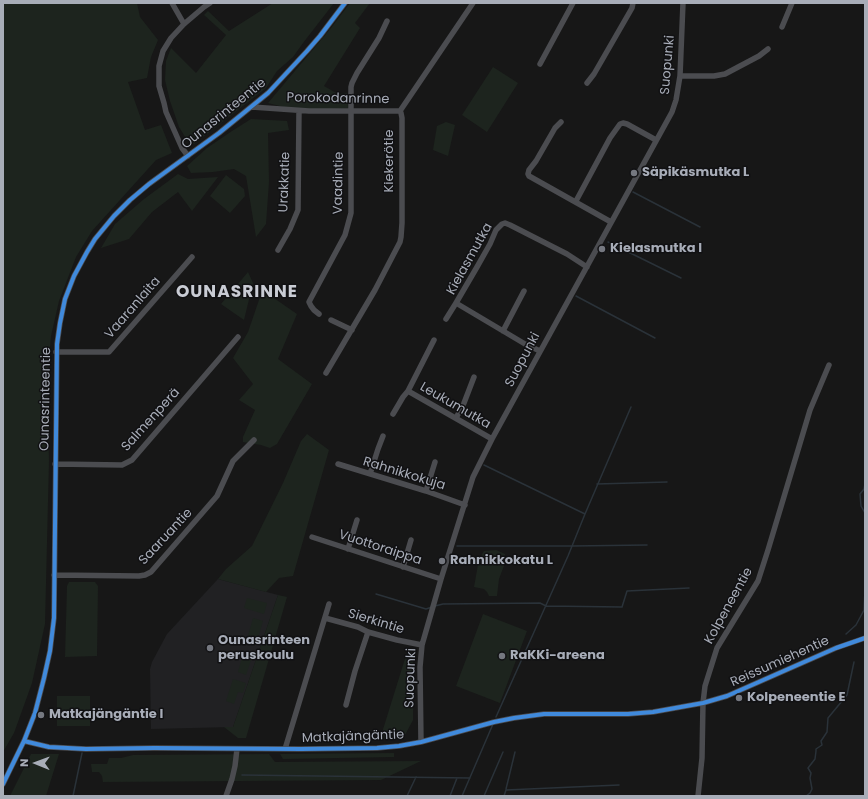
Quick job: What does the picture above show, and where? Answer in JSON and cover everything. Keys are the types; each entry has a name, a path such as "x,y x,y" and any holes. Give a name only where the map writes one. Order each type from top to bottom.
{"street":[{"path":"172,3 184,24"},
{"path":"188,156 182,148 166,112 159,82 159,66 163,51 171,38 184,24 210,3"},
{"name":"Ounasrinteentie","path":"3,784 24,741 35,713 49,658 54,618 56,352 60,323 69,286 95,238 114,216 149,184 188,156 268,93 320,36 344,3"},
{"name":"Kiekerötie","path":"326,373 352,330 398,247 401,237 402,118 400,111 473,3"},
{"path":"540,64 573,3"},
{"path":"587,83 594,74 632,8 633,3"},
{"name":"Suopunki","path":"421,742 420,667 422,645 468,492 476,471 492,439 669,118 676,100 680,76 683,3"},
{"path":"782,27 792,3"},
{"path":"351,111 351,86 353,79 379,38 387,21"},
{"path":"680,76 714,76 725,74 759,56 768,48"},
{"name":"Porokodanrinne","path":"252,107 299,111 400,111"},
{"name":"Urakkatie","path":"278,250 290,230 298,210 299,111"},
{"name":"Vaadintie","path":"320,314 311,306 309,302 345,235 351,213 351,111"},
{"path":"561,122 555,128 536,161 528,170 528,174 529,176 611,222"},
{"path":"576,201 610,138 620,124 627,124 656,140"},
{"name":"Kielasmutka","path":"540,352 456,303 480,262 496,230 505,223 567,254 586,267"},
{"name":"Vaaranlaita","path":"56,352 109,352 192,256"},
{"path":"503,331 524,291"},
{"path":"446,319 456,303"},
{"path":"331,320 352,330"},
{"name":"Salmenperä","path":"55,464 122,465 132,460 238,337"},
{"name":"Leukumutka","path":"393,414 408,391 434,340"},
{"name":"Kolpeneentie","path":"698,796 702,758 703,703 705,686 717,648 758,581 810,410 829,365"},
{"path":"456,418 464,403 474,377"},
{"name":"Leukumutka","path":"408,391 492,439"},
{"path":"370,474 383,436"},
{"name":"Saaruantie","path":"54,575 139,576 151,572 218,496 233,461 254,440"},
{"path":"426,491 435,462"},
{"name":"Rahnikkokuja","path":"338,464 426,491 465,505"},
{"path":"348,549 357,520"},
{"name":"Vuottoraippa","path":"312,537 441,579"},
{"path":"403,567 411,540"},
{"path":"285,749 329,604"},
{"name":"Sierkintie","path":"325,618 358,627 368,632 422,645"},
{"path":"346,705 368,632"},
{"name":"Reissumiehentie","path":"703,703 727,696 836,648 865,638"},
{"name":"Matkajängäntie","path":"24,741 49,747 86,749 382,748 421,742 514,718 544,714 628,714 653,712 703,703"},
{"path":"226,796 232,779 237,749"}],"shaded area":[{"path":"3,3 137,3 140,17 158,40 151,57 147,78 128,82 145,130 161,125 172,153 156,160 92,231 76,257 59,301 51,336 47,379 49,461 45,624 32,683 14,733 3,752"},
{"path":"273,3 334,3 293,57 277,71 266,88 194,144 187,140 179,127 170,101 165,80 166,61 171,48 196,73 226,35 204,15 208,11 229,31"},
{"path":"350,3 370,3 355,23 360,28 324,86 338,94 347,93 348,108 299,111 268,103 331,28"},
{"path":"493,67 518,83 487,132 462,115"},
{"path":"251,119 287,121 289,130 268,133 269,182 266,224 256,237 246,176 234,169 191,173 187,166 207,148"},
{"path":"446,122 455,125 448,156 433,150 437,126"},
{"path":"178,174 188,179 218,177 192,211 178,192 152,212 129,239 101,248 115,224 144,199"},
{"path":"226,175 244,189 245,196 230,213 210,196"},
{"path":"248,272 253,283 244,320 221,304"},
{"path":"268,294 297,314 278,359 312,384 277,444 270,448 243,442 243,437 255,410 239,400 253,384 233,358 248,332 260,297"},
{"path":"307,434 329,450 293,576 279,578 266,592 218,579 226,569 252,546 283,483 301,441"},
{"path":"496,550 505,554 505,563 499,579 497,596 489,596 484,589 474,587 479,559 484,551"},
{"name":"Ounasrinteen peruskoulu","path":"218,579 278,595 233,727 151,729 150,669 152,662 167,634"},
{"path":"69,582 95,582 98,586 97,656 65,657 67,586"},
{"path":"278,595 287,597 246,738 238,738 224,727 233,727"},
{"path":"247,598 267,603 264,614 244,608"},
{"path":"483,614 527,631 500,703 456,686"},
{"path":"253,618 263,621 257,642 247,639"},
{"path":"408,649 412,651 413,655 413,720 405,735 400,738 380,739"},
{"path":"243,654 252,657 246,675 238,672"},
{"path":"233,679 246,683 243,693 238,692 234,704 226,701"},
{"path":"57,696 90,696 90,726 57,726"},
{"path":"394,753 394,757 283,759 280,754"},
{"path":"31,754 59,754 46,796 10,796"},
{"path":"269,754 275,762 421,761 381,780 103,782 102,776 99,772 92,772 91,764 107,764 109,758 121,758 133,755"}],"waterway":[{"path":"633,192 700,227"},
{"path":"608,242 681,278"},
{"path":"576,296 655,338"},
{"path":"496,717 568,556 631,407"},
{"path":"484,465 585,514"},
{"path":"597,484 667,482"},
{"path":"865,484 864,489 860,494 861,506 865,513"},
{"path":"457,546 647,545"},
{"path":"435,606 443,604 540,603 546,606 622,607 627,591 689,588"},
{"path":"846,634 856,625 864,610 865,590"},
{"path":"376,594 426,609 432,607"},
{"path":"806,796 812,789 810,778 811,773 808,768 815,759 816,749 822,745 821,741 827,732 828,718 847,695 854,662"},
{"path":"462,796 493,724"},
{"path":"484,796 503,752"},
{"path":"506,789 515,752"},
{"path":"73,796 82,753"},
{"path":"242,775 470,778"},
{"path":"407,796 416,777"},
{"path":"450,796 457,778"},
{"path":"504,796 506,790 619,785"}],"cycle path":[{"path":"3,784 24,741 35,713 50,651 54,618 57,344 65,299 74,276 95,239 114,216 149,184 219,133 268,93 320,36 345,3"},
{"path":"24,741 49,747 86,749 301,749 377,748 399,746 421,742 514,718 544,714 628,714 653,712 703,703 727,696 836,648 865,638"}],"place":[{"name":"Säpikäsmutka L","path":"634,173"},
{"name":"Kielasmutka I","path":"602,249"},
{"name":"Rahnikkokatu L","path":"442,561"},
{"name":"Ounasrinteen peruskoulu","path":"210,648"},
{"name":"RaKKi-areena","path":"502,656"},
{"name":"Kolpeneentie E","path":"739,698"},
{"name":"Matkajängäntie I","path":"41,715"}],"district":[{"name":"OUNASRINNE","path":"237,293"}]}
